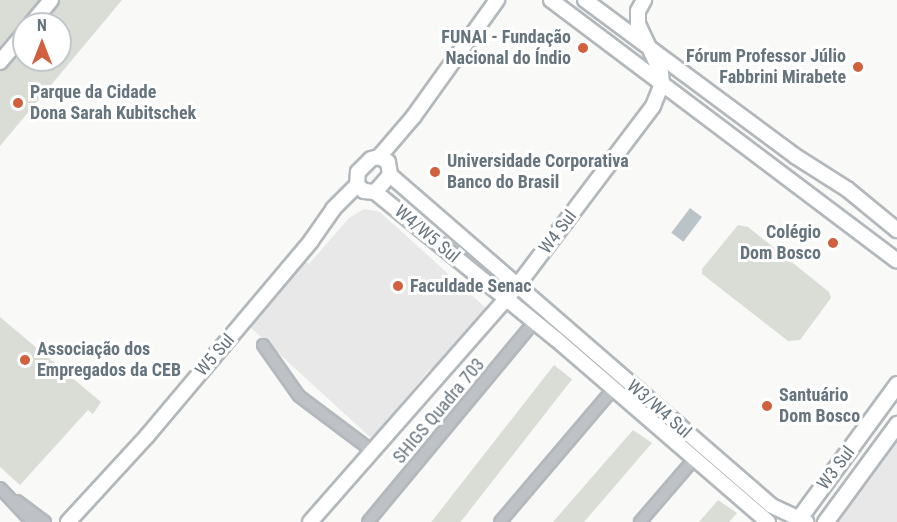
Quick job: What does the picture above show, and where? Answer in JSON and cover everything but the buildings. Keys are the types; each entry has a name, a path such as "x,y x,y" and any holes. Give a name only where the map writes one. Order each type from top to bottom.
{"main road":[{"path":"41,12 51,0"},
{"path":"379,157 388,162 390,175 375,192 364,191 357,185 358,172 371,159 379,157 414,116 497,0"},
{"path":"551,0 569,6 682,101 897,261"},
{"path":"585,0 795,156 847,189 894,229"},
{"path":"644,0 638,11 638,24 658,63 662,84"},
{"path":"0,62 12,48"},
{"path":"682,101 686,90 694,81"},
{"name":"W4 Sul","path":"310,522 517,286 653,106 662,84"},
{"path":"783,175 795,156"},
{"path":"797,185 800,173 812,166"},
{"name":"W4/W5 Sul","path":"390,175 517,286"},
{"name":"W5 Sul","path":"68,522 147,436 311,241 333,209 357,185"},
{"name":"W4/W5 Sul","path":"375,192 506,299"},
{"path":"867,237 883,230 894,229"},
{"path":"885,252 887,241 894,229"},
{"name":"W3/W4 Sul","path":"517,286 659,418 735,483 768,522"},
{"name":"W3/W4 Sul","path":"506,299 614,388 659,418 696,457 772,507 800,521"},
{"name":"W3 Sul","path":"800,521 897,384"},
{"path":"881,407 890,407 897,411"},
{"name":"W3 Sul","path":"825,522 897,424"}],"street":[{"name":"SHIGS Quadra 703","path":"368,522 534,322"},
{"path":"263,345 300,396 371,450"},
{"path":"500,522 614,388"},
{"path":"640,522 696,457"},
{"path":"0,488 32,522"},
{"path":"11,499 23,504 45,522"}],"shaded area":[{"name":"Parque da Cidade Dona Sarah Kubitschek","path":"0,0 122,0 72,60 72,12 12,12 12,72 62,72 0,146"},
{"path":"690,208 702,217 683,242 671,233"},
{"path":"364,209 380,212 487,309 432,373 429,370 372,439 250,327 306,262 309,264 349,218"},
{"path":"738,225 748,227 829,292 831,298 800,340 788,341 702,274 702,269"},
{"name":"Associação dos Empregados da CEB","path":"0,317 101,402 93,414 88,410 20,485 0,467"},
{"path":"554,365 572,379 461,522 431,522"},
{"path":"633,430 652,443 584,522 553,522"},
{"path":"897,434 897,522 826,522"},
{"path":"718,500 737,513 729,522 699,522"}],"place":[{"name":"FUNAI - Fundação Nacional do Índio","path":"583,48"},
{"name":"Fórum Professor Júlio Fabbrini Mirabete","path":"858,67"},
{"name":"Parque da Cidade Dona Sarah Kubitschek","path":"18,103"},
{"name":"Universidade Corporativa Banco do Brasil","path":"435,172"},
{"name":"Colégio Dom Bosco","path":"833,243"},
{"name":"Faculdade Senac","path":"398,286"},
{"name":"Associação dos Empregados da CEB","path":"25,360"},
{"name":"Santuário Dom Bosco","path":"767,406"}]}
